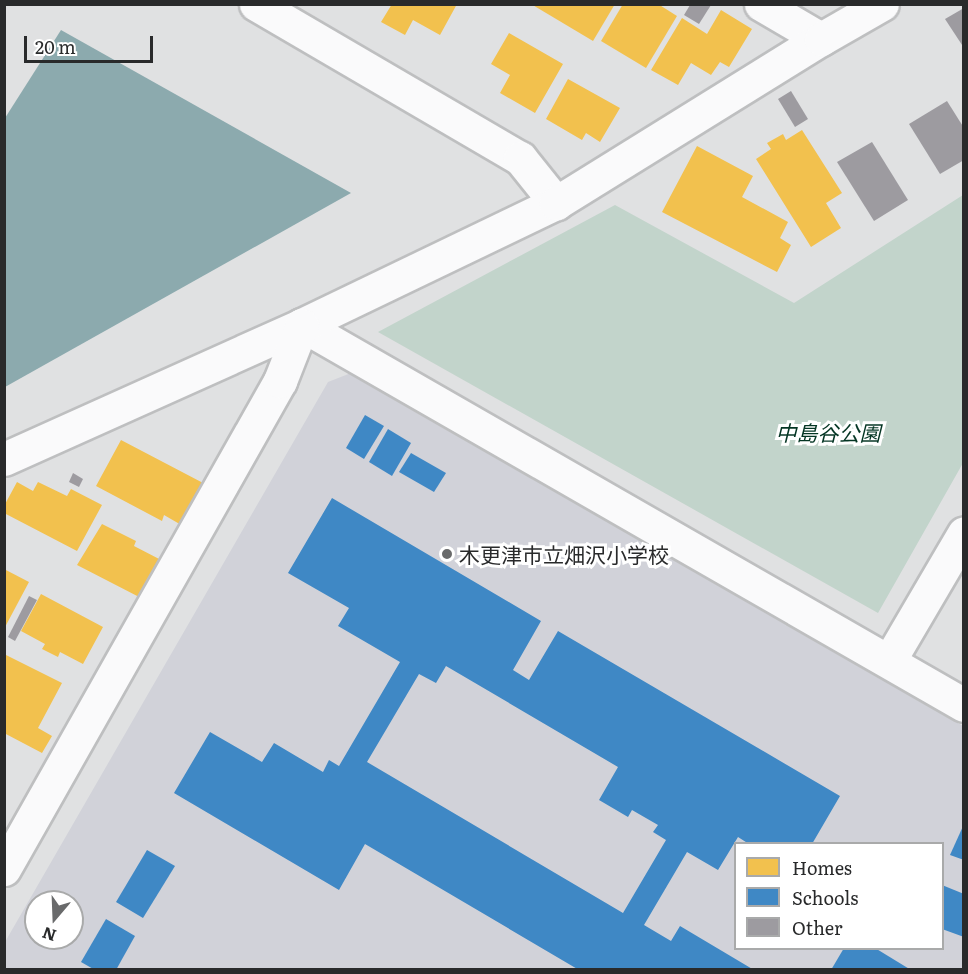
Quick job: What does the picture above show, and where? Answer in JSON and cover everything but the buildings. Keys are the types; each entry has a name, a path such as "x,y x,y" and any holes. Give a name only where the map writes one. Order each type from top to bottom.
{"street":[{"path":"256,4 520,158 556,203"},
{"path":"761,4 821,39"},
{"path":"4,459 302,325 556,203 821,39 882,4"},
{"path":"302,325 963,705"},
{"path":"4,870 280,381 302,325"},
{"path":"889,661 963,533"}],"shaded area":[{"name":"木更津市立畑沢小学校","path":"351,373 963,726 963,969 5,970 5,942 24,909 24,950 84,950 84,890 35,890 328,382"}],"green space":[{"name":"中島谷公園","path":"963,195 963,463 878,613 378,332 615,205 794,303"}],"water":[{"path":"61,30 351,193 5,387 5,118"}],"place":[{"name":"木更津市立畑沢小学校","path":"447,554"}]}
